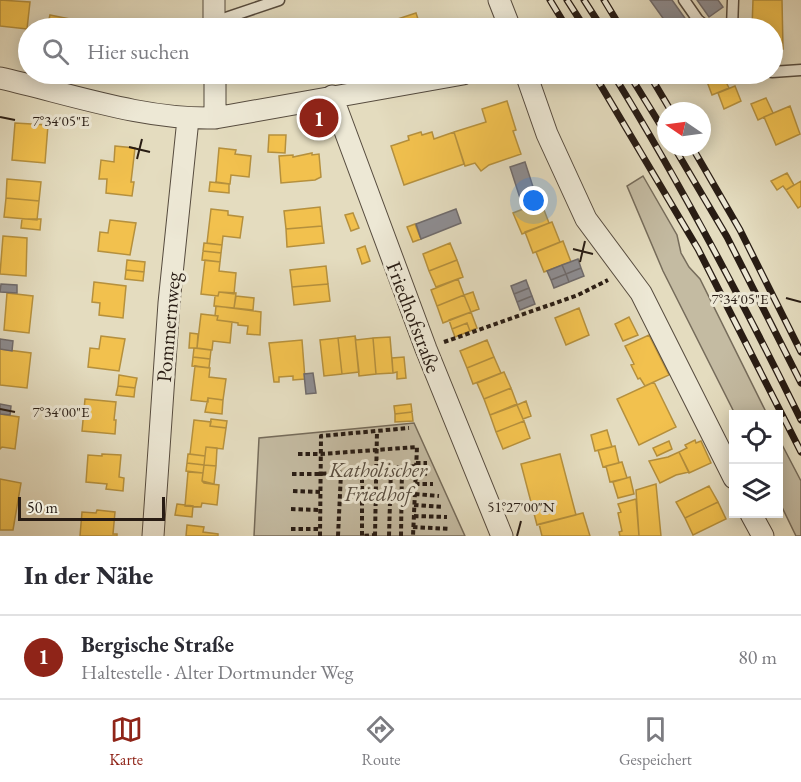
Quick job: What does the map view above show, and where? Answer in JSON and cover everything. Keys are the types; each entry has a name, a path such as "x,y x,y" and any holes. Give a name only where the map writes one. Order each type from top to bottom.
{"street":[{"path":"214,0 214,18"},
{"path":"499,0 506,18"},
{"path":"0,78 18,82"},
{"path":"25,84 117,106 188,118 215,118 403,84"},
{"path":"215,84 215,118"},
{"path":"530,84 547,134 586,219 641,293 729,468"},
{"name":"Friedhofstraße","path":"332,96 426,349 502,536"},
{"name":"Pommernweg","path":"153,536 169,303 188,118"},
{"path":"754,518 763,536"}],"lane":[{"path":"232,18 279,0"},
{"path":"684,0 697,18"},
{"path":"732,18 733,0"},
{"path":"783,71 801,70"}],"path":[{"path":"426,349 578,295 625,273"},
{"path":"320,536 321,436 409,428"},
{"path":"362,471 362,536 375,536 377,430"},
{"path":"298,454 417,447 413,536"},
{"path":"292,474 376,470 427,463"},
{"path":"401,536 402,467"},
{"path":"389,536 391,468"},
{"path":"338,536 341,472"},
{"path":"415,473 430,474"},
{"path":"415,484 433,484"},
{"path":"293,491 320,492"},
{"path":"415,494 439,496"},
{"path":"414,505 442,507"},
{"path":"291,509 320,510"},
{"path":"414,516 447,517"},
{"path":"413,527 450,529"},
{"path":"291,529 320,529"}],"green space":[{"path":"643,176 677,235 681,253 689,267 700,279 765,410 733,410 663,271 627,186"},
{"name":"Katholischer Friedhof","path":"414,423 465,536 254,536 259,438"},
{"path":"783,447 801,481 801,536 796,536 783,509"}],"building: Wohnen":[{"path":"0,0 30,2 28,18 18,18 18,28 0,26"},
{"path":"753,0 782,0 782,18 752,18"},
{"path":"416,13 418,18 401,18"},
{"path":"50,15 65,18 49,18"},
{"path":"708,84 727,84 729,88 712,95"},
{"path":"735,86 741,101 724,109 718,93"},
{"path":"766,98 773,113 758,120 751,104"},
{"path":"507,101 516,130 513,131 521,154 489,165 481,171 475,163 465,166 454,132 486,122 482,109"},
{"path":"790,106 800,134 776,145 764,117"},
{"path":"15,123 48,125 45,163 12,160"},
{"path":"421,132 422,135 432,132 434,139 454,132 464,164 404,185 391,146 409,140 408,136"},
{"path":"269,135 286,135 285,153 268,152"},
{"path":"115,146 135,148 131,182 134,182 132,196 106,193 107,179 99,179 101,160 114,162"},
{"path":"219,148 236,150 235,154 251,156 249,177 231,175 230,184 216,182"},
{"path":"312,153 312,155 319,154 321,177 315,180 281,183 279,156 293,155 293,157"},
{"path":"787,173 794,185 786,190 783,186 777,190 771,181"},
{"path":"7,179 41,182 39,201 6,198"},
{"path":"801,181 801,206 798,208 786,190"},
{"path":"210,182 229,184 229,193 209,191"},
{"path":"6,198 39,201 37,220 4,217"},
{"path":"541,202 549,223 522,234 513,213"},
{"path":"320,207 322,226 286,229 284,211"},
{"path":"211,209 228,211 228,215 243,217 240,238 223,236 222,245 207,243"},
{"path":"353,213 359,228 351,231 345,215"},
{"path":"22,219 41,219 40,230 21,228"},
{"path":"110,220 136,223 130,255 98,251 100,232 108,233"},
{"path":"552,222 560,242 533,253 525,232"},
{"path":"415,224 421,239 413,242 407,227"},
{"path":"322,226 324,243 287,247 286,229"},
{"path":"3,236 27,238 26,276 0,274"},
{"path":"563,241 571,262 544,272 536,252"},
{"path":"204,243 222,245 221,253 203,251"},
{"path":"450,243 457,260 429,271 423,254"},
{"path":"365,246 370,261 362,264 357,249"},
{"path":"203,251 221,253 220,262 202,260"},
{"path":"127,260 145,262 144,272 126,270"},
{"path":"205,260 220,262 219,271 236,273 234,294 219,292 218,296 201,294"},
{"path":"457,260 463,277 436,287 429,271"},
{"path":"326,266 328,284 292,287 290,270"},
{"path":"126,270 144,272 143,281 125,279"},
{"path":"458,279 464,295 437,306 431,290"},
{"path":"94,282 126,286 123,318 99,315 100,303 92,302"},
{"path":"328,284 330,301 294,305 292,287"},
{"path":"219,292 236,293 234,308 214,306 215,296 218,296"},
{"path":"473,292 479,309 471,312 464,295"},
{"path":"7,293 33,296 29,333 4,330"},
{"path":"464,295 471,312 443,323 437,306"},
{"path":"236,296 254,298 253,310 234,308"},
{"path":"216,306 261,312 260,335 247,334 248,326 217,320"},
{"path":"579,308 589,335 566,345 555,318"},
{"path":"471,312 477,328 470,331 467,323 452,329 449,320"},
{"path":"201,314 218,316 217,320 232,322 230,343 213,341 212,350 197,348"},
{"path":"629,317 638,335 623,341 615,324"},
{"path":"467,323 470,331 455,337 452,329"},
{"path":"190,333 198,334 197,348 189,348"},
{"path":"649,335 669,375 645,386 640,378 638,379 631,365 634,364 625,346"},
{"path":"101,336 125,339 119,371 88,367 90,348 99,349"},
{"path":"355,336 359,372 342,374 338,338"},
{"path":"355,336 356,340 373,338 376,374 359,376"},
{"path":"390,337 393,373 376,374 373,338"},
{"path":"338,338 342,374 324,376 320,340"},
{"path":"302,340 305,379 293,380 293,376 279,377 279,382 274,382 269,343"},
{"path":"487,340 494,357 467,368 460,351"},
{"path":"194,348 211,350 210,359 193,357"},
{"path":"0,349 31,353 27,388 0,385"},
{"path":"193,357 210,359 209,368 192,366"},
{"path":"404,357 406,378 397,379 397,372 393,373 392,358"},
{"path":"494,357 501,373 473,384 467,368"},
{"path":"195,366 210,368 209,377 226,379 223,400 208,398 208,402 191,400"},
{"path":"504,372 511,388 484,399 477,383"},
{"path":"119,375 137,378 135,388 118,386"},
{"path":"654,382 676,427 639,445 617,399"},
{"path":"118,386 135,388 134,397 116,395"},
{"path":"511,388 517,404 490,415 484,399"},
{"path":"208,398 223,400 222,414 205,412"},
{"path":"85,399 116,402 115,434 82,431"},
{"path":"526,401 531,416 523,419 517,405"},
{"path":"411,404 412,412 395,414 394,406"},
{"path":"517,405 524,421 496,432 490,415"},
{"path":"412,412 413,421 395,422 395,414"},
{"path":"0,414 19,417 15,449 2,447 0,449"},
{"path":"211,419 227,421 226,428 210,426"},
{"path":"194,420 211,422 210,426 226,428 223,449 206,447 205,456 190,454"},
{"path":"524,421 530,438 503,449 496,432"},
{"path":"607,430 612,447 595,451 591,435"},
{"path":"695,440 696,443 701,441 711,463 689,473 679,452 687,448 685,445"},
{"path":"669,441 672,449 657,456 653,448"},
{"path":"615,446 619,463 603,467 598,450"},
{"path":"206,447 217,448 216,466 204,465"},
{"path":"679,452 689,472 676,475 660,483 649,461"},
{"path":"102,454 121,455 119,477 124,478 123,491 106,489 107,484 86,482 88,455 102,456"},
{"path":"188,454 205,456 204,465 187,463"},
{"path":"560,454 576,515 537,525 521,464"},
{"path":"622,462 627,478 610,482 606,466"},
{"path":"187,463 204,465 203,473 186,471"},
{"path":"204,465 216,466 214,484 202,481"},
{"path":"188,472 203,473 204,483 219,485 217,505 202,503 201,507 185,506"},
{"path":"630,477 634,494 618,498 613,482"},
{"path":"0,479 21,483 13,530 0,530"},
{"path":"656,484 661,536 639,536 636,490"},
{"path":"709,486 718,502 685,518 676,502"},
{"path":"636,499 639,536 620,536 619,532 622,531 618,513 621,512 618,504"},
{"path":"718,502 726,519 693,535 685,518"},
{"path":"177,504 193,506 192,517 175,515"},
{"path":"97,510 115,512 113,534 117,536 80,536 82,512 96,513"},
{"path":"583,513 590,536 542,536 539,524"},
{"path":"187,525 204,527 203,532 218,534 218,536 186,536"}],"building: Industrie":[{"path":"650,0 672,0 685,18 663,18"},
{"path":"697,0 718,0 723,7 709,17"},
{"path":"525,162 535,193 520,198 510,167"},
{"path":"539,193 542,201 527,207 524,199"},
{"path":"456,209 461,223 421,239 416,224"},
{"path":"578,259 581,268 566,274 562,265"},
{"path":"562,265 566,274 551,280 547,271"},
{"path":"581,268 584,276 569,282 566,274"},
{"path":"566,274 569,282 554,288 551,280"},
{"path":"526,280 529,288 514,294 511,286"},
{"path":"1,284 17,285 17,293 0,292"},
{"path":"529,288 532,296 517,302 514,294"},
{"path":"532,296 535,304 520,310 517,302"},
{"path":"0,339 13,341 12,351 0,349"},
{"path":"313,373 316,393 306,394 304,374"},
{"path":"0,404 11,406 10,415 0,414"}],"railway":[{"path":"550,0 561,18"},
{"path":"567,0 579,18"},
{"path":"584,0 596,18"},
{"path":"604,0 615,18"},
{"path":"600,84 698,249 801,452"},
{"path":"619,84 711,245 801,420"},
{"path":"635,84 657,119"},
{"path":"655,84 666,102"},
{"path":"679,156 727,237 801,383"},
{"path":"697,156 740,230 801,352"}],"place":[{"name":"Bergische Straße","path":"319,118"}]}
